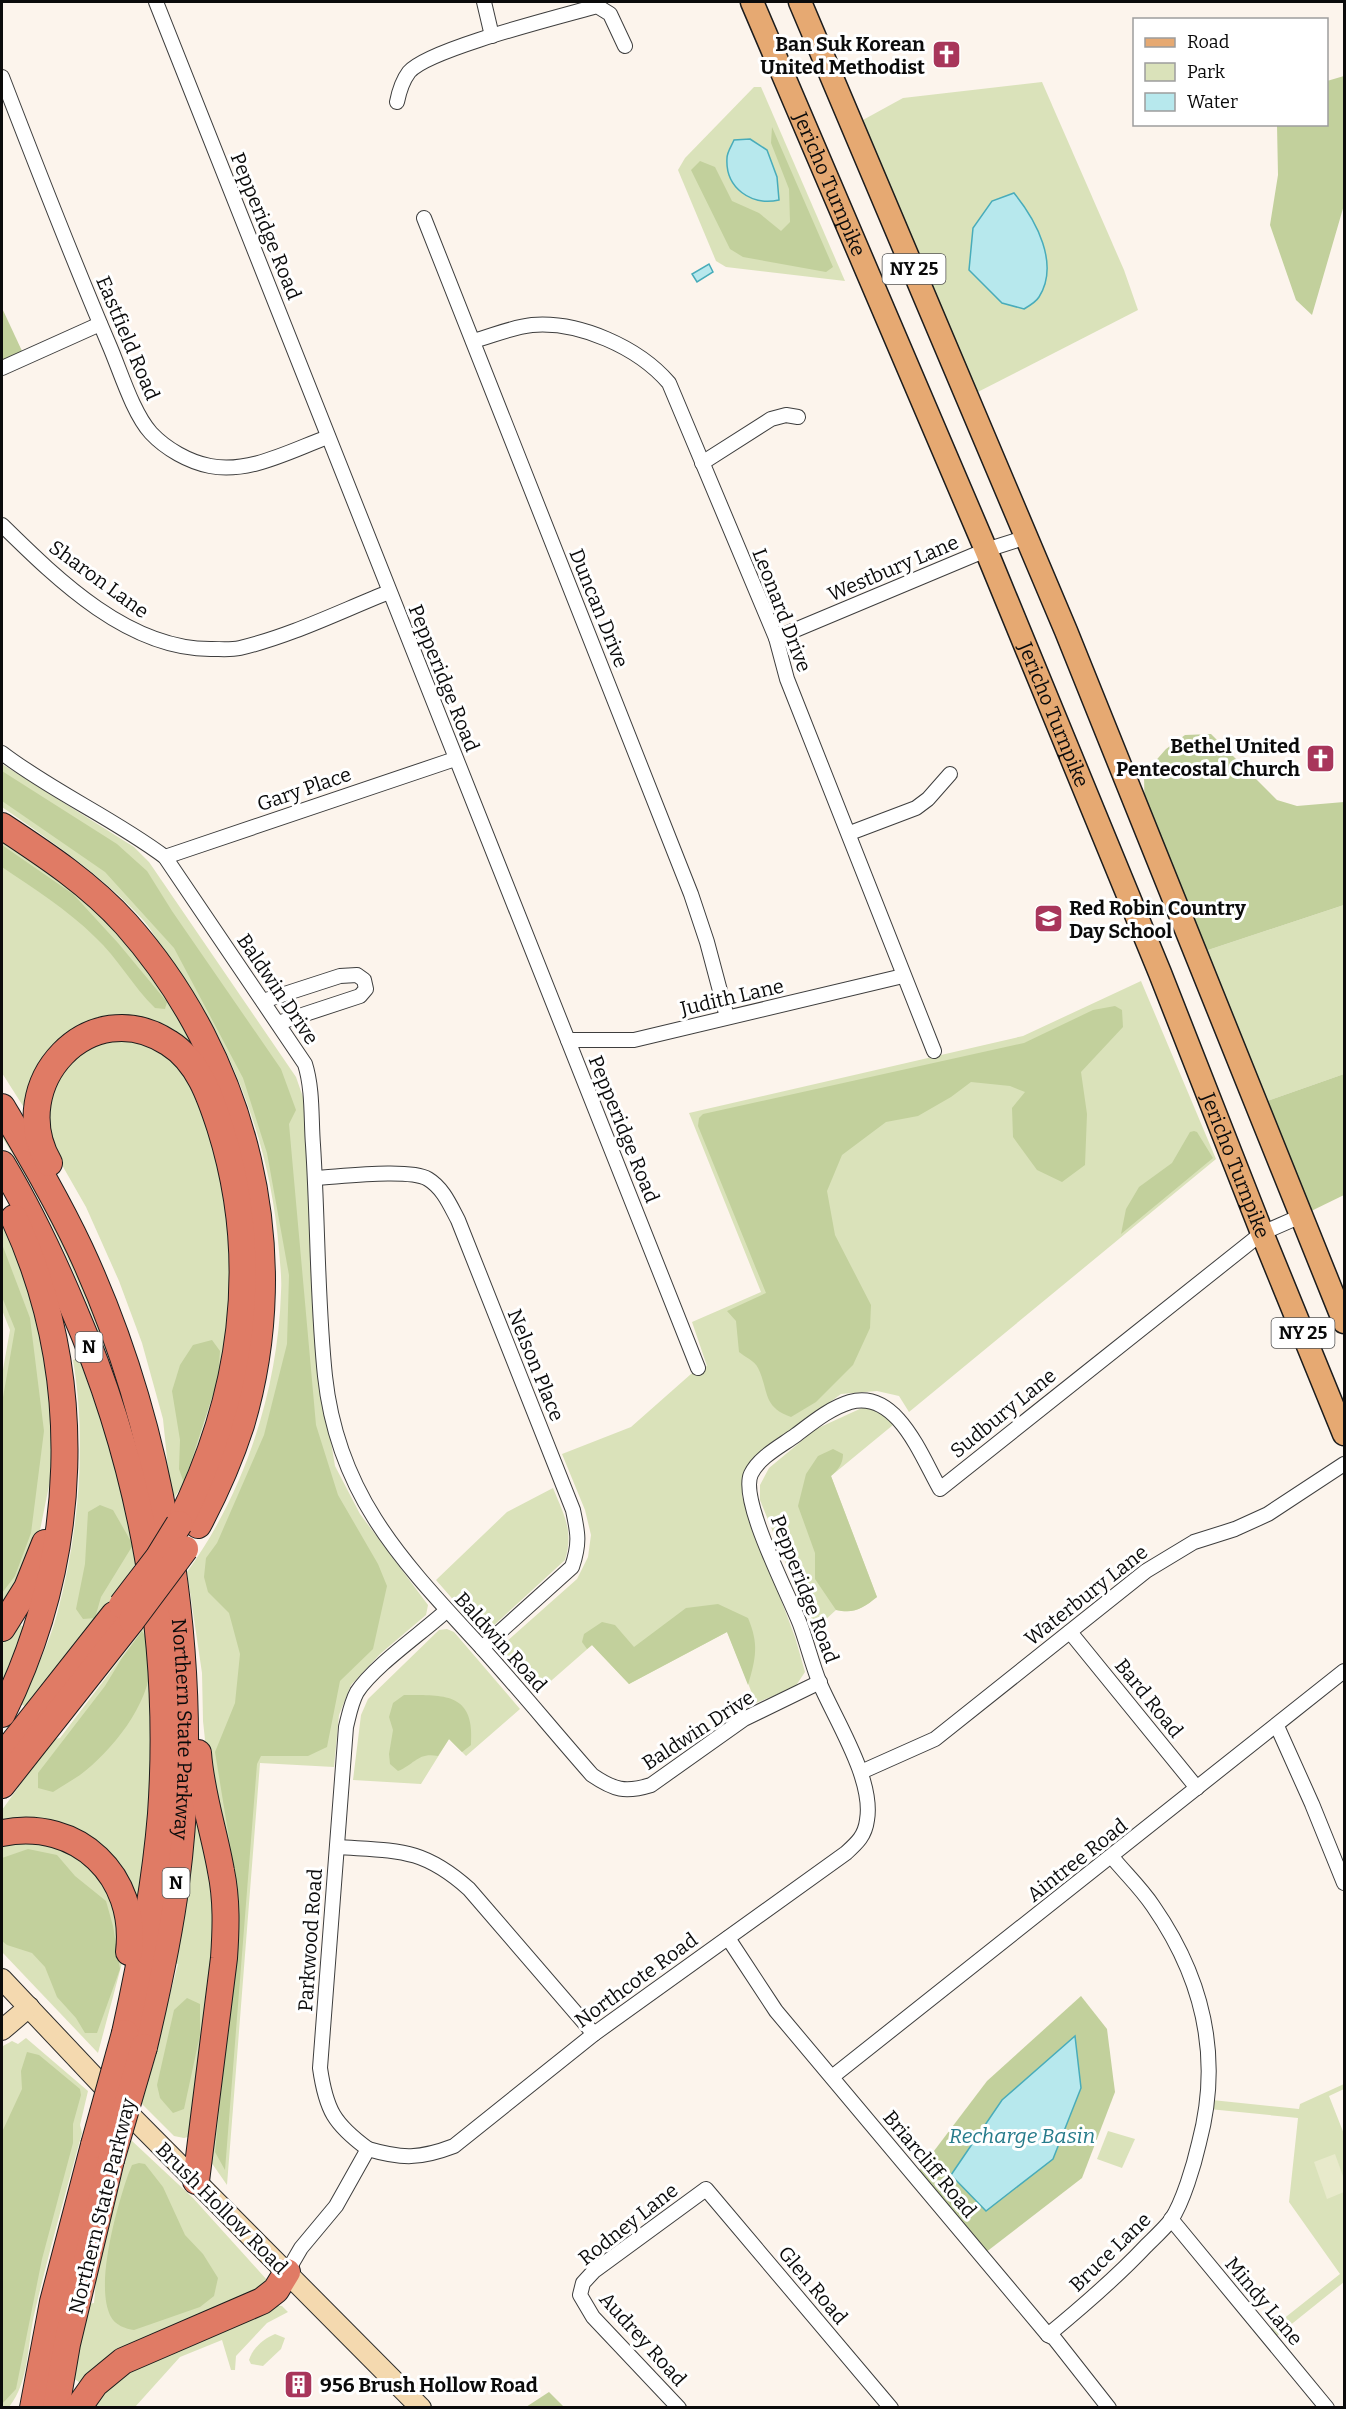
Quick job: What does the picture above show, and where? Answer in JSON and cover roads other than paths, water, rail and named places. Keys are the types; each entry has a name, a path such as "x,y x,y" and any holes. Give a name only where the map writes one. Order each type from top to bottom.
{"highway":[{"path":"2,826 82,882 124,923 160,966 190,1012 220,1074 235,1112 250,1164 260,1226 262,1275 261,1311 255,1362 246,1406 233,1446 212,1497 185,1549 2,1757"},
{"path":"2,1785 127,1613 179,1524 213,1448 231,1386 241,1319 241,1229 226,1149 201,1080 190,1062 163,1039 138,1030 109,1029 85,1037 57,1058 40,1087 36,1115 39,1143 55,1173 80,1248"},
{"name":"Northern State Parkway","path":"2,1107 55,1199 80,1248 110,1321 144,1429 169,1552 183,1661 186,1754 177,1881 160,1979 134,2040 103,2153 62,2266 46,2334 33,2408"},
{"name":"Northern State Parkway","path":"2,1164 39,1232 56,1269 105,1389 134,1485 152,1574 157,1609 162,1692 160,1815 134,2040"},
{"path":"2,1190 31,1260 51,1320 62,1381 65,1461 62,1515 47,1595 29,1652 2,1714"},
{"path":"2,1628 27,1588 41,1556 65,1461"},
{"path":"183,1661 196,1712 201,1784 222,1871 226,1905 224,1958 196,2181"},
{"path":"2,1833 28,1830 60,1836 89,1852 114,1877 127,1908 131,1930 134,2040"},
{"name":"Northern State Parkway","path":"56,2408 103,2153"},
{"path":"17,2408 28,2362 62,2266"},
{"path":"78,2408 95,2384 123,2361 262,2301 276,2290 286,2272"}],"main road":[{"name":"Jericho Turnpike","path":"752,2 986,550 1160,972 1262,1233 1344,1434"},
{"name":"Jericho Turnpike","path":"800,2 1027,537 1344,1322"},
{"name":"Brush Hollow Road","path":"2,1979 196,2181 421,2408"},
{"path":"2,2030 29,2007"}],"street":[{"name":"Pepperidge Road","path":"156,2 698,1368"},
{"path":"484,2 492,36"},
{"path":"397,102 409,72 434,56 492,36 597,6 610,14 625,46"},
{"name":"Eastfield Road","path":"2,77 4,92 100,324 140,416 151,433 177,454 210,466 238,467 264,461 328,437"},
{"name":"Duncan Drive","path":"424,218 691,894 707,942 727,1017"},
{"path":"2,368 100,324"},
{"name":"Leonard Drive","path":"473,341 530,325 567,326 595,334 645,360 657,369 669,383 776,638 787,680 850,834 903,976 934,1051"},
{"path":"702,463 771,419 786,415 798,417"},
{"name":"Sharon Lane","path":"2,525 64,582 111,617 131,629 171,646 195,649 237,649 269,640 389,592"},
{"name":"Westbury Lane","path":"776,638 986,550 1027,537"},
{"name":"Baldwin Drive","path":"2,753 64,795 138,836 165,857 278,1023 306,1069 315,1178 325,1376 339,1448 357,1491"},
{"name":"Gary Place","path":"165,857 455,759"},
{"path":"850,834 916,808 928,799 950,774"},
{"path":"263,1001 340,976 357,975 364,980 366,989 360,996 278,1023"},
{"name":"Judith Lane","path":"568,1040 634,1040 727,1017 816,999 903,976"},
{"name":"Nelson Place","path":"315,1178 411,1173 427,1178 443,1192 458,1220 573,1510 578,1548 572,1567 482,1648"},
{"name":"Sudbury Lane","path":"751,1474 766,1457 824,1415 849,1402 863,1400 880,1403 899,1418 940,1489 1262,1233 1301,1216"},
{"name":"Waterbury Lane","path":"861,1772 935,1739 1146,1571 1175,1552 1268,1514 1344,1464"},
{"name":"Pepperidge Road","path":"751,1474 750,1494 758,1523 800,1622 820,1682"},
{"name":"Baldwin Road","path":"357,1491 382,1532 446,1611 482,1648 592,1775 609,1787 622,1790 638,1789"},
{"name":"Parkwood Road","path":"368,2149 344,2132 329,2107 320,2068 346,1727 353,1700 373,1674 446,1611"},
{"name":"Bard Road","path":"1070,1632 1197,1788"},
{"name":"Aintree Road","path":"832,2077 1113,1857 1344,1671"},
{"path":"820,1682 861,1772"},
{"name":"Baldwin Drive","path":"638,1789 651,1785 744,1719 820,1682"},
{"path":"1277,1726 1344,1883"},
{"name":"Northcote Road","path":"368,2149 393,2156 415,2157 454,2146 594,2034 846,1853 859,1842 865,1833 868,1817 861,1772"},
{"path":"337,1847 402,1851 428,1859 448,1870 469,1890 594,2034"},
{"name":"Bruce Lane","path":"1048,2335 1118,2275 1171,2219 1193,2167 1205,2121 1210,2081 1208,2039 1197,1990 1180,1950 1152,1904 1113,1857"},
{"name":"Briarcliff Road","path":"728,1938 776,2011 1048,2335 1054,2338 1110,2408"},
{"path":"286,2272 301,2248 336,2206 368,2149"},
{"name":"Rodney Lane","path":"580,2295 583,2283 594,2271 706,2189"},
{"name":"Glen Road","path":"706,2189 891,2408"},
{"name":"Mindy Lane","path":"1171,2219 1328,2408"},
{"name":"Audrey Road","path":"580,2295 593,2318 679,2408"}],"water":[{"path":"750,139 767,150 777,177 779,200 759,200 750,197 735,186 730,178 727,156 734,140"},
{"path":"1014,193 1037,229 1046,257 1045,284 1038,299 1024,309 1002,303 969,270 973,228 992,201"},
{"path":"709,264 713,272 697,282 692,274"},
{"name":"Recharge Basin","path":"1075,2036 1081,2088 1053,2159 986,2211 951,2175 1002,2100"}],"place":[{"name":"Ban Suk Korean United Methodist","path":"946,55"},
{"name":"Bethel United Pentecostal Church","path":"1321,758"},
{"name":"Red Robin Country Day School","path":"1048,919"},
{"name":"956 Brush Hollow Road","path":"299,2385"}]}
